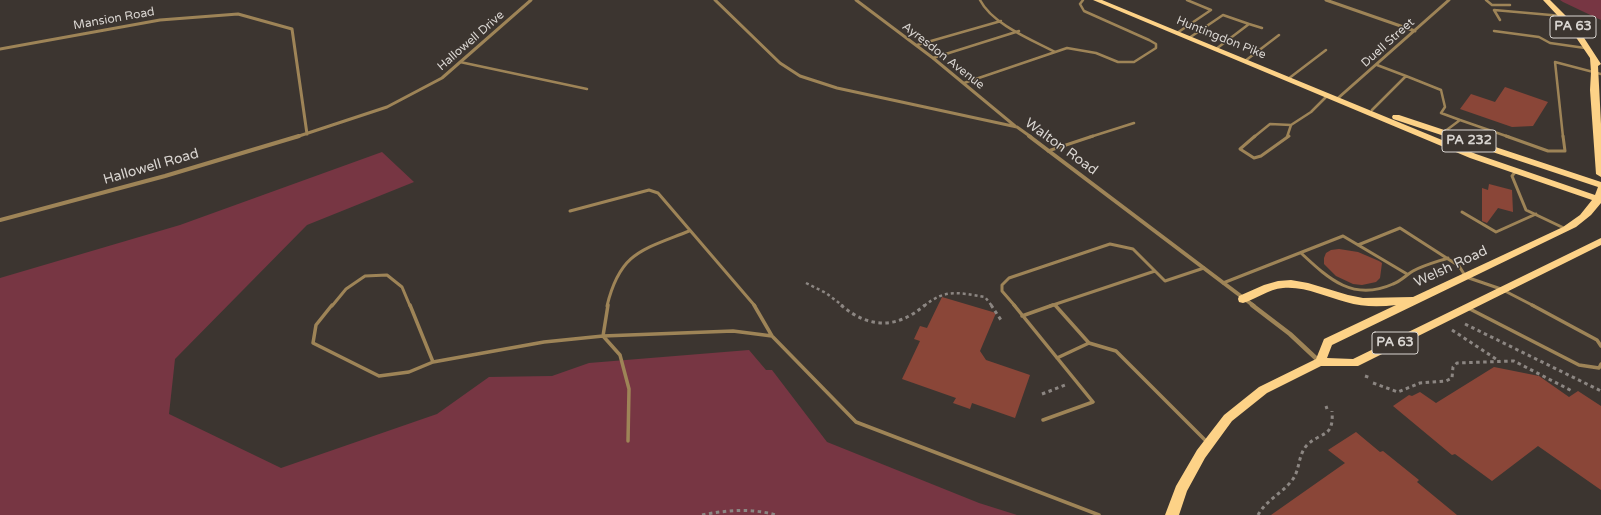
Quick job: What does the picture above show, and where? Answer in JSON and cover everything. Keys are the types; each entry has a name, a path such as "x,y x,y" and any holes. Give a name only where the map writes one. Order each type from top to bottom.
{"main road":[{"name":"Huntingdon Pike","path":"1096,0 1473,156 1600,200"},
{"name":"PA 63","path":"1546,0 1564,17 1597,60 1599,72 1594,90 1601,174"},
{"name":"Huntingdon Pike","path":"1337,99 1444,132 1601,185"},
{"name":"PA 63","path":"1600,200 1601,189"},
{"name":"Welsh Road","path":"1320,362 1328,342 1566,229 1583,218 1600,200"},
{"name":"PA 63","path":"1172,515 1181,490 1208,444 1228,418 1263,390 1320,362 1354,363 1601,240"},
{"path":"1243,299 1266,287 1284,284 1303,286 1349,300 1385,304 1421,297"}],"street":[{"name":"Hallowell Drive","path":"307,134 387,107 442,78 531,0"},
{"name":"Walton Road","path":"715,0 780,63 800,76 844,90 1016,127 1290,334 1320,362"},
{"name":"Ayresdon Avenue","path":"856,0 933,58 1016,127"},
{"path":"1326,0 1415,31"},
{"name":"Duell Street","path":"1337,99 1377,66 1449,0"},
{"name":"Mansion Road","path":"0,49 160,20 238,14 278,25 292,29 307,134"},
{"name":"Hallowell Road","path":"0,220 165,176 307,134"}],"lane":[{"path":"980,0 981,5 990,14 1055,52"},
{"path":"964,83 1067,48 1096,53 1118,62 1134,62 1156,48 1156,44 1149,40 1084,11 1080,4 1083,0"},
{"path":"1177,33 1211,10 1187,0"},
{"path":"1486,0 1492,5 1510,5"},
{"path":"1500,20 1494,10 1564,17"},
{"path":"1189,38 1223,15 1262,28"},
{"path":"916,46 1001,21"},
{"path":"1216,49 1249,24"},
{"path":"1494,31 1540,37 1550,43 1587,48"},
{"path":"933,58 1019,32"},
{"path":"1245,61 1279,35"},
{"path":"1288,79 1326,50"},
{"path":"460,62 587,89"},
{"path":"1377,66 1441,90 1445,107 1441,113 1548,151 1566,151 1555,62 1599,72"},
{"path":"1372,110 1406,76"},
{"path":"1291,125 1289,136 1261,156 1254,158 1240,149 1270,124 1291,125 1311,112 1328,95"},
{"path":"1444,132 1460,120"},
{"path":"1048,151 1134,124"},
{"path":"1516,171 1512,176 1526,210 1566,229"},
{"path":"570,211 649,190 658,193 689,231 755,306 772,336 856,422 1099,515"},
{"path":"1462,212 1496,232 1536,214"},
{"path":"1358,245 1400,228 1459,266 1466,277 1501,289 1597,340 1601,346"},
{"path":"602,336 605,314 614,282 627,262 647,249 689,231"},
{"path":"1223,283 1343,236 1407,274"},
{"path":"1044,420 1093,402 1002,291 1002,285 1009,278 1110,244 1133,249 1165,281 1204,268"},
{"path":"1301,252 1330,278 1352,289 1368,291 1380,289 1402,280 1407,274 1448,258"},
{"path":"1022,316 1155,271"},
{"path":"433,362 402,287 387,275 365,276 346,289 316,325 313,343 379,376 409,372 433,362 544,342 602,336 733,332 772,336"},
{"path":"1055,305 1089,343 1116,351 1208,444"},
{"path":"1466,307 1580,365 1599,368 1601,364"},
{"path":"602,336 620,355 629,389 628,441"},
{"path":"1057,358 1089,343"}],"path":[{"path":"806,283 826,293 859,318 871,323 886,324 901,319 915,313 931,300 950,293 962,293 985,297 1001,320"},
{"path":"1465,324 1601,391"},
{"path":"1452,330 1499,361"},
{"path":"1373,383 1398,392 1420,383 1446,381 1452,378 1454,367 1458,363 1514,361 1572,391"},
{"path":"1365,376 1371,378"},
{"path":"1042,394 1075,381"},
{"path":"1258,515 1293,479 1303,451 1309,443 1328,434 1332,426 1332,411"},
{"path":"702,515 719,511 763,510 776,515"}],"shaded area":[{"path":"1560,0 1601,0 1601,20 1563,2"},
{"path":"382,152 414,182 307,225 175,359 169,414 281,468 437,414 489,377 552,376 589,363 749,350 766,370 772,370 827,442 979,503 1017,515 0,515 0,278 180,225"}],"building":[{"path":"1505,87 1548,102 1533,126 1512,127 1460,109 1471,94 1495,102"},
{"path":"1489,184 1512,190 1513,212 1498,208 1487,223 1482,221 1482,188 1488,190"},
{"path":"1339,249 1358,252 1382,263 1380,278 1376,282 1362,285 1353,284 1336,276 1324,264 1324,258 1326,253 1331,250"},
{"path":"942,297 996,313 980,351 986,360 1030,375 1015,418 972,403 970,409 953,403 956,398 902,379 920,341 914,339 920,326 927,328"},
{"path":"1494,367 1539,376 1569,397 1578,391 1601,406 1601,490 1538,446 1492,481 1455,454 1452,455 1393,406 1409,395 1412,396 1420,392 1436,403"},
{"path":"1356,432 1380,452 1383,451 1419,480 1417,482 1457,515 1271,515 1345,463 1328,450"}]}
